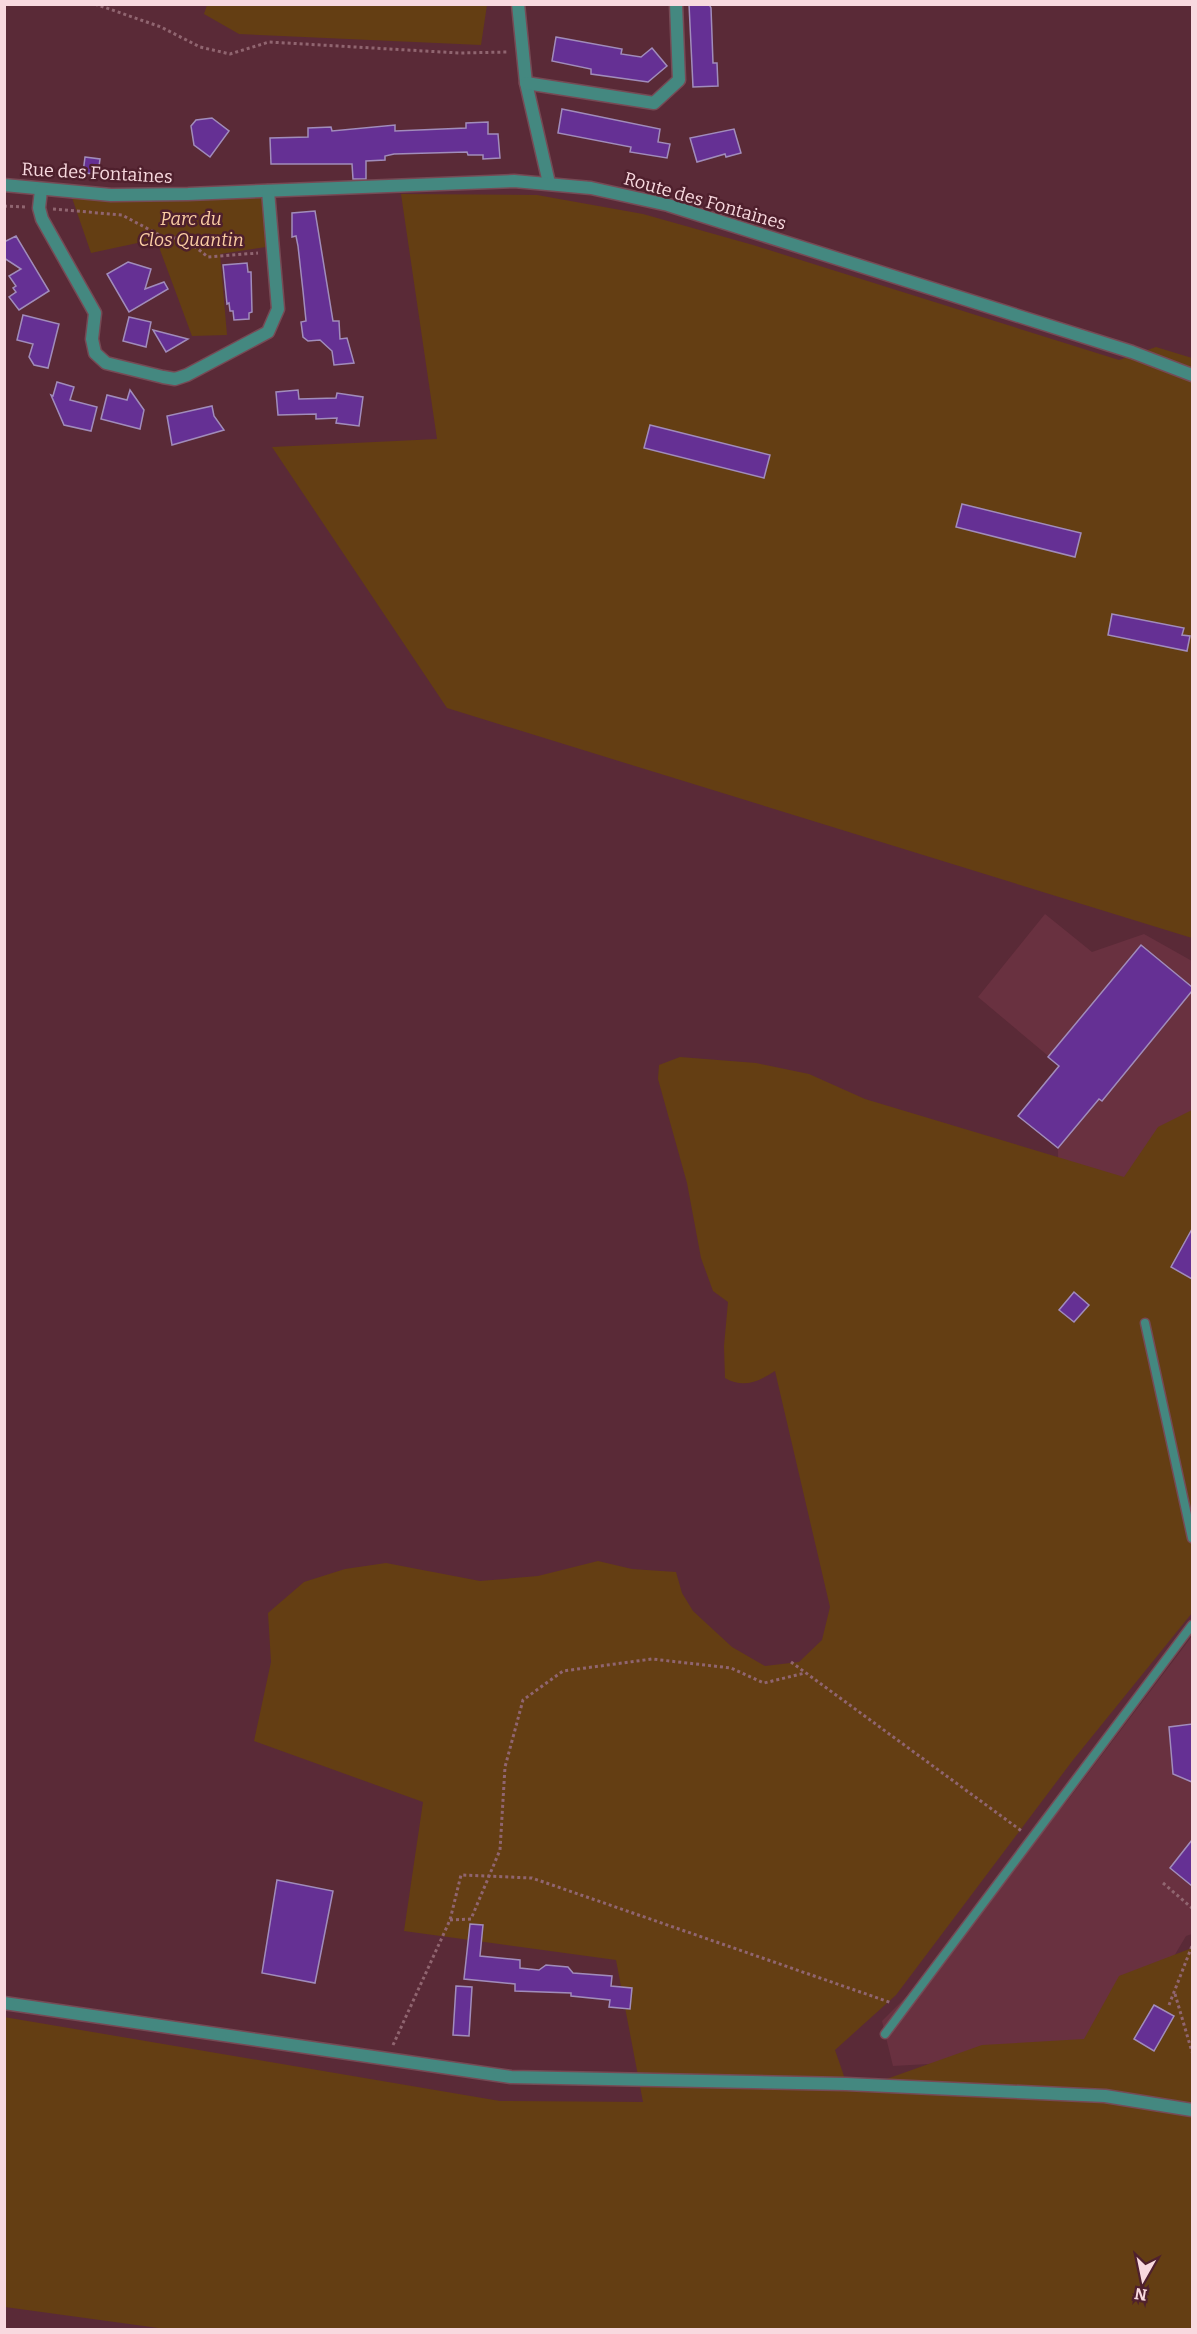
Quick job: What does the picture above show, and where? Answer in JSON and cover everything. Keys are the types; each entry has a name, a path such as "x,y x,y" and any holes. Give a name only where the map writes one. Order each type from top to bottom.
{"street":[{"path":"518,4 526,83 549,183"},
{"path":"526,83 654,103 679,80 676,4"},
{"name":"Route des Fontaines","path":"188,195 474,181 549,183 591,188 668,205 1132,352 1192,375"},
{"name":"Rue des Fontaines","path":"4,185 111,195 188,195"},
{"path":"41,190 39,208 42,219 95,313 92,339 95,353 106,363 175,379 188,375 268,332 275,322 278,309 268,191"},
{"path":"4,2004 511,2077 846,2084 1105,2096 1192,2110"}],"lane":[{"path":"1145,1323 1192,1538"},
{"path":"885,2034 1192,1625"}],"path":[{"path":"95,4 160,27 200,47 230,54 269,42 459,53 522,52"},
{"path":"4,206 123,215 165,238 184,238 208,257 261,253"},
{"path":"450,1920 471,1918 500,1850 505,1767 523,1700 562,1671 652,1659 731,1668 764,1683 805,1673"},
{"path":"791,1662 1031,1839"},
{"path":"387,2058 450,1920 461,1875 532,1878 905,2007"},
{"path":"1163,1883 1192,1908"},
{"path":"1169,2005 1192,1948"},
{"path":"1175,1994 1192,2052"}],"shaded area":[{"path":"1045,914 1092,952 1144,934 1192,961 1192,1610 1059,1311 1058,1149 1018,1116 1059,1065 978,997"},
{"path":"1192,1636 1192,1934 1186,1936 1113,2059 1018,2059 893,2066 882,2021 906,1997 1068,1800"}],"green space":[{"path":"207,4 487,5 481,45 239,34 204,14"},
{"name":"Parc du Clos Quantin","path":"268,191 273,246 220,254 227,335 192,336 156,239 91,253 70,192"},
{"path":"401,194 537,195 643,214 753,245 1119,360 1156,347 1192,358 1192,938 447,708 272,447 437,439"},
{"path":"680,1057 756,1063 809,1074 865,1099 1124,1177 1158,1127 1192,1110 1192,1613 1073,1760 896,1995 835,2050 845,2079 878,2082 982,2045 1084,2039 1119,1976 1192,1948 1192,2329 173,2330 5,2307 4,2017 500,2101 643,2102 616,1960 404,1931 423,1802 254,1741 271,1662 268,1613 304,1582 345,1569 386,1563 480,1581 538,1576 598,1561 632,1569 676,1572 682,1593 693,1611 732,1647 765,1666 799,1662 822,1640 830,1607 775,1371 757,1381 745,1383 725,1378 724,1346 728,1302 713,1291 701,1258 687,1183 658,1079 659,1065"}],"building":[{"path":"689,4 709,4 711,8 713,63 717,63 718,86 693,87"},
{"path":"556,37 622,49 621,54 641,57 652,48 667,66 648,82 591,74 591,69 552,61"},
{"path":"562,109 660,129 658,142 670,144 667,158 630,152 631,147 558,133"},
{"path":"212,118 229,131 210,157 194,145 191,126 196,120"},
{"path":"488,122 488,134 498,134 500,158 483,159 483,155 468,155 467,152 394,154 385,156 385,160 366,161 366,179 353,179 352,164 271,164 270,138 308,137 308,128 331,127 332,131 395,125 395,131 466,128 466,123"},
{"path":"734,129 741,153 726,157 725,154 697,162 690,138"},
{"path":"85,157 100,159 98,174 83,173"},
{"path":"315,211 333,321 339,321 340,339 347,338 354,363 334,365 332,351 320,340 308,341 303,337 301,322 306,321 298,246 296,236 292,237 292,213"},
{"path":"16,236 49,291 19,310 9,297 16,292 13,288 16,286 9,276 21,269 4,258 4,242"},
{"path":"128,262 151,269 145,289 164,282 168,289 129,312 107,274"},
{"path":"247,263 248,272 251,272 252,312 249,313 249,319 234,320 233,311 230,311 229,303 227,304 223,265"},
{"path":"23,315 59,324 48,368 34,365 29,357 33,344 17,340"},
{"path":"129,317 151,322 146,347 123,341"},
{"path":"153,330 188,339 166,352"},
{"path":"57,382 74,387 70,400 97,407 91,431 64,425 51,395 53,396"},
{"path":"130,390 144,410 140,429 101,419 107,395 127,400"},
{"path":"298,390 299,399 336,398 337,393 363,397 359,426 336,423 337,418 316,419 316,414 278,415 276,392"},
{"path":"212,406 214,416 224,430 172,445 167,416"},
{"path":"650,425 770,455 764,478 644,448"},
{"path":"962,504 1081,533 1075,557 956,527"},
{"path":"1112,614 1184,628 1182,635 1190,636 1187,651 1108,635"},
{"path":"1141,945 1192,987 1192,991 1102,1101 1099,1099 1058,1148 1018,1116 1059,1066 1048,1057"},
{"path":"1192,1229 1192,1279 1171,1267"},
{"path":"1074,1292 1089,1305 1074,1322 1059,1310"},
{"path":"1192,1724 1192,1782 1173,1774 1169,1727"},
{"path":"1192,1840 1192,1886 1170,1868"},
{"path":"277,1880 333,1891 315,1983 262,1973"},
{"path":"470,1924 483,1925 480,1956 520,1960 520,1968 539,1970 546,1965 568,1967 573,1973 612,1976 611,1986 632,1988 630,2009 609,2007 610,2000 571,1996 571,1993 515,1991 515,1984 464,1979"},
{"path":"456,1986 472,1987 469,2036 453,2035"},
{"path":"1154,2005 1174,2016 1154,2051 1134,2039"}]}
